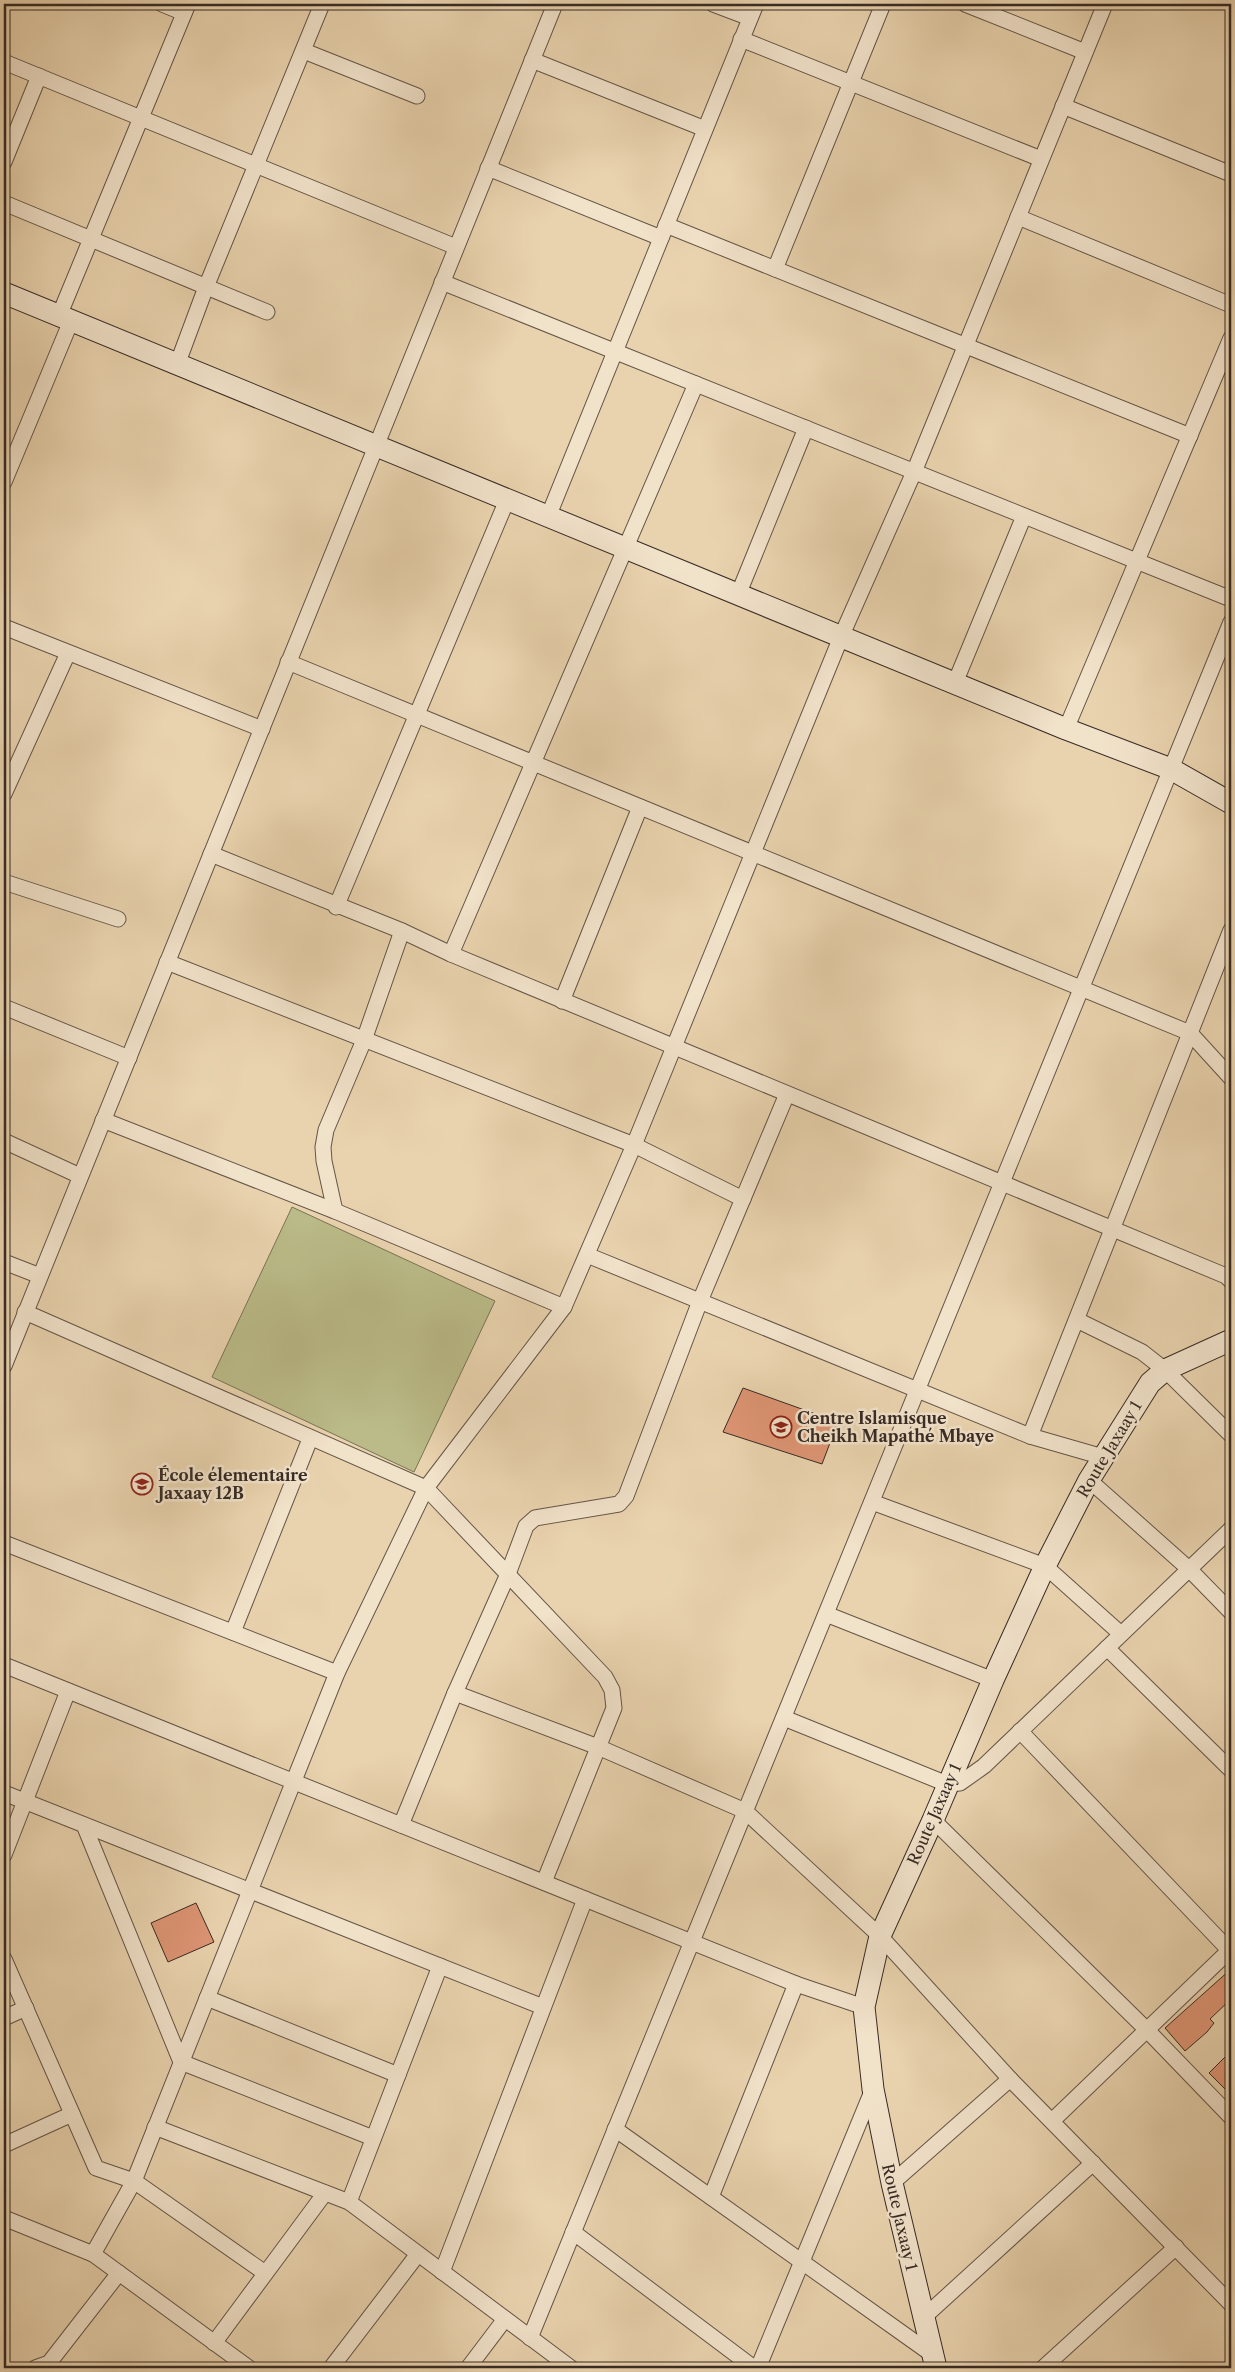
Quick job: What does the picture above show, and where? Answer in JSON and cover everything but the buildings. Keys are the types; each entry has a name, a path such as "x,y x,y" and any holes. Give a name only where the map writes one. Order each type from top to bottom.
{"street":[{"path":"4,482 65,318 91,239 186,9 162,4"},
{"path":"178,365 206,287 322,4"},
{"path":"4,1366 555,4"},
{"path":"713,4 750,18"},
{"path":"548,517 756,4"},
{"path":"775,269 883,4"},
{"path":"965,4 1085,52"},
{"path":"93,2254 134,2181 337,1673 426,1488 564,1307 634,1145 841,637 914,472 1105,4"},
{"path":"741,39 1041,159"},
{"path":"304,51 417,96"},
{"path":"532,60 704,130"},
{"path":"4,62 456,248"},
{"path":"4,162 39,76"},
{"path":"1063,106 1231,174"},
{"path":"488,168 775,269 1190,436"},
{"path":"4,203 267,312"},
{"path":"1018,217 1231,305"},
{"path":"442,282 1231,599"},
{"path":"4,293 1066,729 1171,769 1231,803"},
{"path":"1066,729 1231,338"},
{"path":"451,954 696,384"},
{"path":"738,595 806,428"},
{"path":"336,907 507,500"},
{"path":"955,683 1024,516"},
{"path":"530,2338 1231,622"},
{"path":"4,626 262,729"},
{"path":"4,794 68,653"},
{"path":"288,662 1190,1033 1231,1078"},
{"path":"562,1001 640,807"},
{"path":"211,854 1113,1228 1226,1276 1231,1281"},
{"path":"4,882 118,920"},
{"path":"1030,1436 1231,930"},
{"path":"335,1211 323,1147 326,1130 364,1040 402,932"},
{"path":"167,962 634,1145 743,1198"},
{"path":"4,1007 128,1058"},
{"path":"401,1825 455,1693 508,1574 526,1526 535,1518 619,1504 626,1496 700,1301 787,1094"},
{"path":"104,1120 335,1211 564,1307"},
{"path":"4,1140 80,1176"},
{"path":"587,1255 917,1392 1030,1436 1103,1457"},
{"path":"4,1262 40,1276"},
{"path":"25,1312 310,1439 426,1488 605,1677 612,1690 614,1708 544,1882"},
{"path":"1077,1320 1129,1344 1165,1370 1231,1436"},
{"name":"Route Jaxaay 1","path":"935,2362 892,2182 873,2089 864,2007 880,1936 1045,1566 1089,1480 1150,1383 1165,1370 1231,1340"},
{"path":"233,1632 310,1439"},
{"path":"1089,1480 1189,1569 1231,1612"},
{"path":"872,1502 1045,1566 1122,1634"},
{"path":"784,1718 947,1784 960,1783 968,1779 1020,1731 1231,1529"},
{"path":"4,1543 337,1673"},
{"path":"826,1614 993,1680"},
{"path":"1107,1648 1231,1770"},
{"path":"4,1665 796,1984 864,2007"},
{"path":"4,1855 68,1691"},
{"path":"455,1693 598,1747 746,1811 880,1936 1010,2079 1231,2304"},
{"path":"1020,1731 1231,1950 1052,2121"},
{"path":"4,1793 543,2007"},
{"path":"933,1820 1147,2030 1231,2117"},
{"path":"84,1825 181,2062 373,2138"},
{"path":"442,2272 585,1899"},
{"path":"4,1959 96,2168 134,2181 265,2273"},
{"path":"349,2202 440,1966"},
{"path":"711,2197 796,1984"},
{"path":"207,1998 398,2075"},
{"path":"4,2018 26,2008"},
{"path":"892,2182 1010,2079"},
{"path":"758,2368 873,2089"},
{"path":"4,2145 72,2114"},
{"path":"155,2127 349,2202 571,2368"},
{"path":"615,2129 803,2262 935,2362"},
{"path":"923,2318 1093,2163"},
{"path":"214,2342 325,2193"},
{"path":"4,2218 93,2254 249,2368"},
{"path":"574,2232 754,2368"},
{"path":"1043,2368 1176,2247"},
{"path":"331,2368 418,2254"},
{"path":"35,2368 49,2363 119,2273"},
{"path":"468,2368 505,2319"}],"green space":[{"path":"292,1207 495,1301 414,1472 212,1377"}],"place":[{"name":"Centre Islamisque Cheikh Mapathé Mbaye","path":"781,1427"},
{"name":"École élementaire Jaxaay 12B","path":"142,1484"}]}
